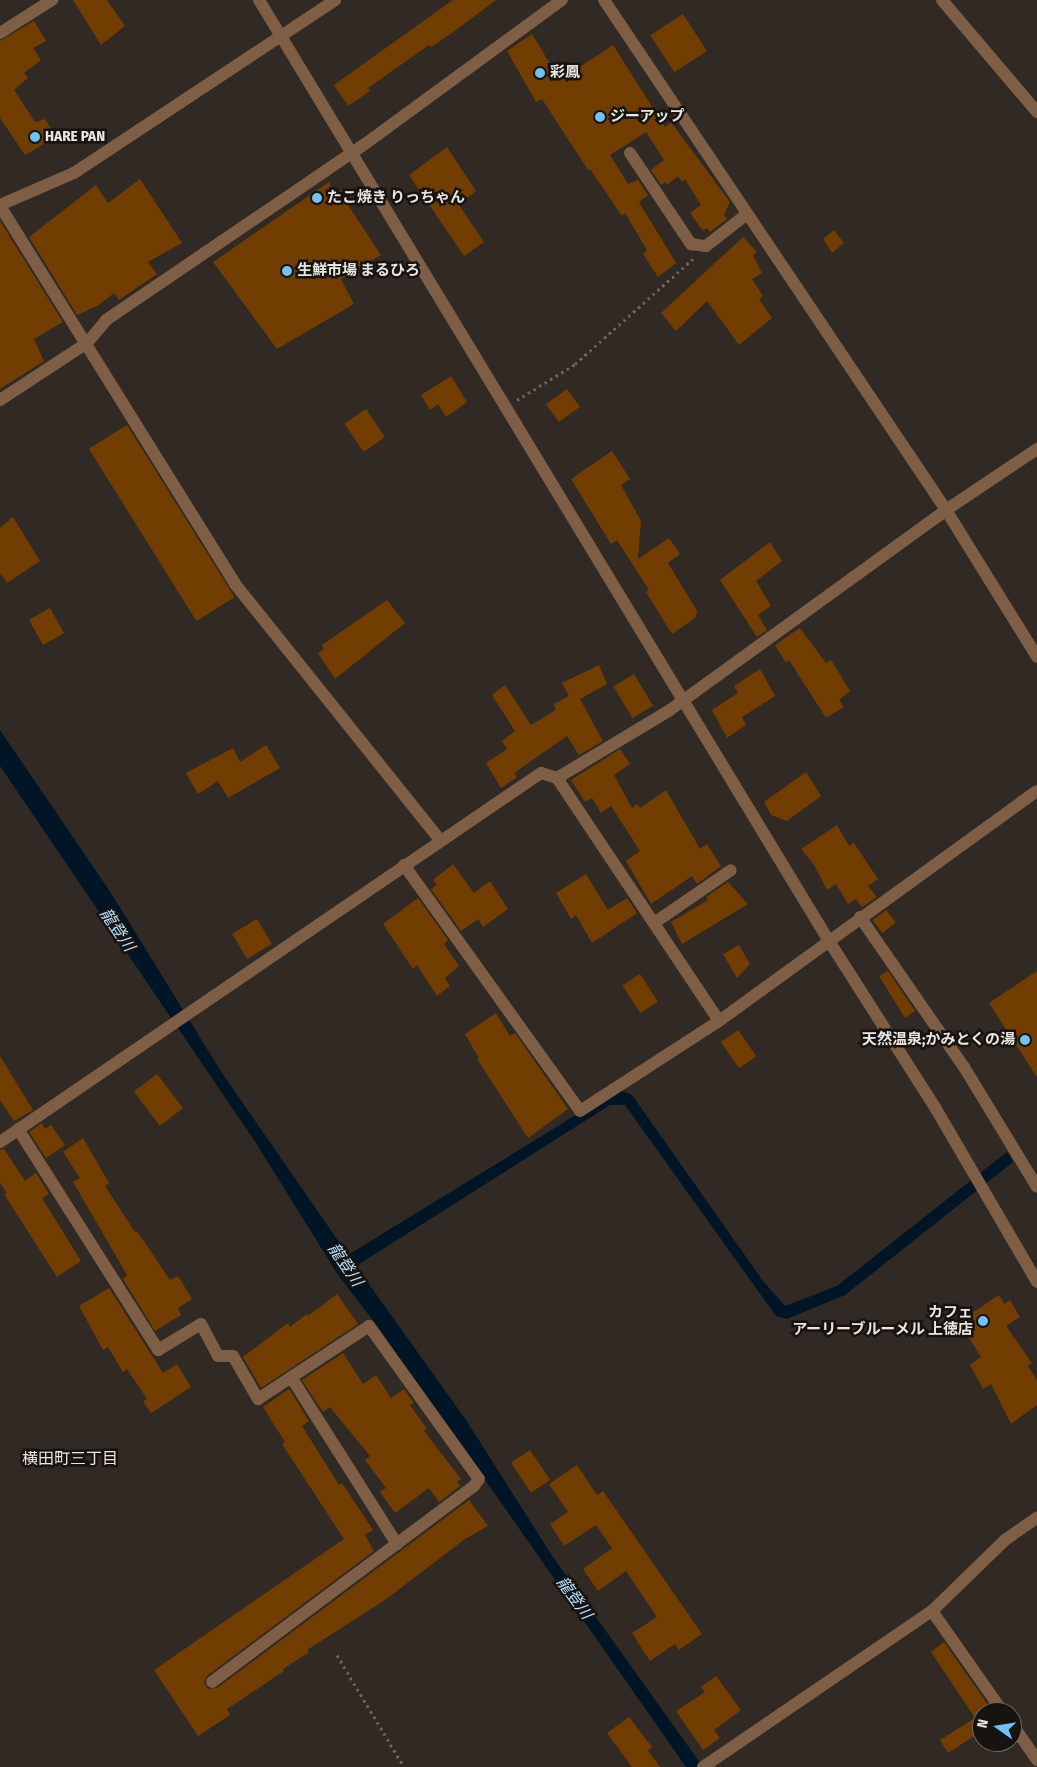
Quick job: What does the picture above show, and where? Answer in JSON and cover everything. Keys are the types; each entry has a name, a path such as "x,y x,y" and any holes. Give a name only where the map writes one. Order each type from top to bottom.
{"street":[{"path":"0,33 52,0"},
{"path":"259,0 829,941 936,1110 1037,1282"},
{"path":"335,0 74,173 0,205 235,584 440,839"},
{"path":"0,400 87,343 106,320 351,153 562,0"},
{"path":"604,0 946,510 1037,657"},
{"path":"942,0 1037,112"},
{"path":"630,154 691,244 706,246 747,214"},
{"path":"557,778 683,700 946,510 1037,448"},
{"path":"2,1136 18,1129 440,839 541,773 557,778 719,1021"},
{"path":"404,865 580,1111 719,1021 1037,790"},
{"path":"654,922 731,870"},
{"path":"860,917 964,1067 1037,1187"},
{"path":"18,1129 158,1350 201,1324 218,1356 233,1356 258,1399 368,1326 479,1479 474,1486 212,1682"},
{"path":"291,1377 397,1544"},
{"path":"703,1767 932,1611 1005,1540 1037,1518"},
{"path":"932,1611 996,1702"},
{"path":"1022,1738 1037,1760"}],"path":[{"path":"516,400 575,364 706,246"},
{"path":"337,1654 404,1767"}],"water":[{"name":"龍登川","path":"0,730 111,893 222,1073 348,1255 618,1089 632,1095 763,1281 785,1306 837,1286 1007,1152 1013,1162 845,1295 787,1319 776,1316 625,1105 610,1105 356,1266 466,1420 553,1557 703,1767 686,1767 378,1327 338,1275 256,1143 0,766"}],"building":[{"path":"73,0 107,0 125,26 101,45"},
{"path":"453,0 496,0 452,33 431,47 429,45 368,88 370,91 348,106 334,85"},
{"path":"683,14 707,51 674,72 650,35"},
{"path":"34,21 46,41 33,48 41,60 24,73 28,78 14,90 35,122 45,119 56,137 25,155 0,118 0,41"},
{"path":"532,34 552,67 563,78 613,45 665,127 671,122 730,202 724,215 727,219 710,232 707,228 703,231 690,213 701,205 685,179 682,182 678,176 667,185 665,182 661,185 651,170 664,160 646,132 610,155 628,184 638,180 648,195 639,202 676,263 658,277 643,254 647,250 625,213 622,216 590,169 588,170 542,99 536,102 507,51"},
{"path":"447,147 476,191 459,205 484,242 464,256 409,175"},
{"path":"140,179 182,243 148,262 157,274 119,300 114,293 99,305 77,315 29,237 96,185 108,203"},
{"name":"生鮮市場 まるひろ","path":"329,182 335,196 340,193 381,255 341,279 354,304 277,349 213,262"},
{"path":"0,221 63,322 34,339 44,361 0,389"},
{"path":"834,230 844,243 832,253 823,239"},
{"path":"743,237 757,252 753,255 762,273 752,279 763,296 759,299 772,318 739,345 707,301 676,331 661,313"},
{"path":"451,376 467,402 446,417 438,404 430,410 421,395"},
{"path":"567,389 580,407 559,422 546,404"},
{"path":"366,409 385,437 363,452 344,424"},
{"path":"127,425 235,597 196,621 89,449"},
{"path":"612,451 630,479 621,485 641,521 638,559 669,538 680,554 668,563 697,611 695,618 672,634 646,592 649,590 617,540 611,544 571,479"},
{"path":"13,517 40,561 7,583 0,573 0,528"},
{"path":"770,542 782,561 756,581 771,606 758,615 767,630 757,637 720,580"},
{"path":"387,600 405,623 335,679 318,653 324,649 322,645"},
{"path":"50,608 64,633 43,645 29,620"},
{"path":"800,628 826,663 831,660 850,691 839,700 844,707 826,718 789,660 786,663 775,645"},
{"path":"599,665 607,684 580,699 603,741 579,755 567,736 514,773 517,777 501,788 486,763 507,749 502,741 515,731 492,695 505,685 531,725 556,710 554,704 569,696 562,683"},
{"path":"760,669 775,696 742,717 746,725 727,738 712,710 738,693 734,686"},
{"path":"634,674 653,706 632,718 613,686"},
{"path":"266,745 280,768 228,798 218,781 198,794 186,773 233,748 240,762"},
{"path":"620,749 630,764 614,775 632,808 637,804 640,808 666,790 700,849 707,844 721,866 697,884 692,876 651,904 626,861 640,851 611,806 601,813 592,798 585,802 571,780"},
{"path":"806,772 821,796 787,821 771,815 764,802"},
{"path":"837,825 849,846 854,843 878,879 868,886 877,897 862,907 856,899 848,904 836,884 827,890 814,865 801,849"},
{"path":"453,864 474,893 490,881 508,909 483,927 478,919 461,931 431,889 437,885 433,880"},
{"path":"586,874 608,910 627,898 637,913 592,943 576,915 571,919 556,893"},
{"path":"728,882 748,904 682,944 671,922 708,900 706,897"},
{"path":"418,898 448,940 444,944 459,966 445,978 450,986 437,996 417,965 413,969 383,924"},
{"path":"886,910 896,923 882,933 873,920"},
{"path":"257,919 272,944 247,959 232,934"},
{"path":"739,945 750,964 737,978 723,954"},
{"path":"888,971 915,1011 905,1018 879,976"},
{"name":"天然温泉;かみとくの湯","path":"1037,971 1037,1077 989,1003"},
{"path":"640,974 658,1002 640,1013 622,985"},
{"path":"496,1013 510,1036 515,1033 568,1109 528,1138 477,1059 479,1058 465,1034"},
{"path":"738,1030 756,1056 739,1068 721,1042"},
{"path":"0,1056 33,1110 14,1121 0,1100"},
{"path":"157,1074 183,1108 160,1126 134,1091"},
{"path":"42,1123 45,1129 51,1125 65,1145 46,1158 29,1132"},
{"path":"83,1138 109,1183 105,1186 135,1232 137,1231 170,1280 178,1276 192,1299 178,1308 181,1315 155,1331 123,1279 127,1275 73,1182 80,1178 63,1152"},
{"path":"4,1149 25,1181 36,1173 49,1194 42,1198 81,1261 57,1277 4,1194 7,1193 0,1183 0,1150"},
{"path":"109,1288 163,1373 177,1364 191,1387 151,1413 143,1401 147,1399 127,1369 123,1372 108,1347 103,1350 79,1306"},
{"path":"337,1294 358,1324 261,1388 243,1357 288,1323 290,1327"},
{"path":"999,1295 1004,1304 1010,1300 1020,1317 1006,1326 1032,1363 1028,1366 1037,1380 1037,1405 1011,1424 991,1384 983,1389 970,1365 981,1357 959,1322"},
{"path":"343,1353 363,1384 376,1375 391,1398 404,1389 414,1403 410,1405 427,1429 424,1431 461,1479 457,1482 460,1486 439,1502 429,1488 395,1513 380,1492 386,1488 365,1460 370,1456 330,1407 323,1412 302,1380"},
{"path":"289,1389 309,1421 302,1426 339,1485 342,1483 373,1530 365,1535 374,1551 207,1676 204,1682 208,1689 217,1688 469,1500 488,1526 465,1539 385,1600 307,1650 309,1652 283,1669 284,1671 227,1709 230,1715 198,1736 154,1670 344,1539 282,1444 285,1442 263,1407"},
{"path":"530,1450 550,1480 531,1493 511,1463"},
{"path":"577,1465 597,1495 603,1491 702,1634 679,1650 675,1644 650,1661 632,1633 657,1617 626,1571 598,1591 583,1569 612,1548 596,1525 564,1546 550,1524 568,1512 549,1484"},
{"path":"944,1642 986,1702 972,1702 972,1714 931,1652"},
{"path":"716,1676 741,1710 714,1730 720,1738 703,1750 676,1711 705,1692 701,1687"},
{"path":"629,1717 652,1747 648,1751 660,1767 632,1767 607,1733"},
{"path":"972,1720 972,1737 948,1753 940,1740"}],"place":[{"name":"彩鳳","path":"540,73"},
{"name":"ジーアップ","path":"600,117"},
{"name":"HARE PAN","path":"35,137"},
{"name":"たこ焼き りっちゃん","path":"317,198"},
{"name":"生鮮市場 まるひろ","path":"287,271"},
{"name":"天然温泉;かみとくの湯","path":"1025,1040"},
{"name":"カフェ アーリーブルーメル 上徳店","path":"983,1321"}],"district":[{"name":"横田町三丁目","path":"70,1459"}]}
